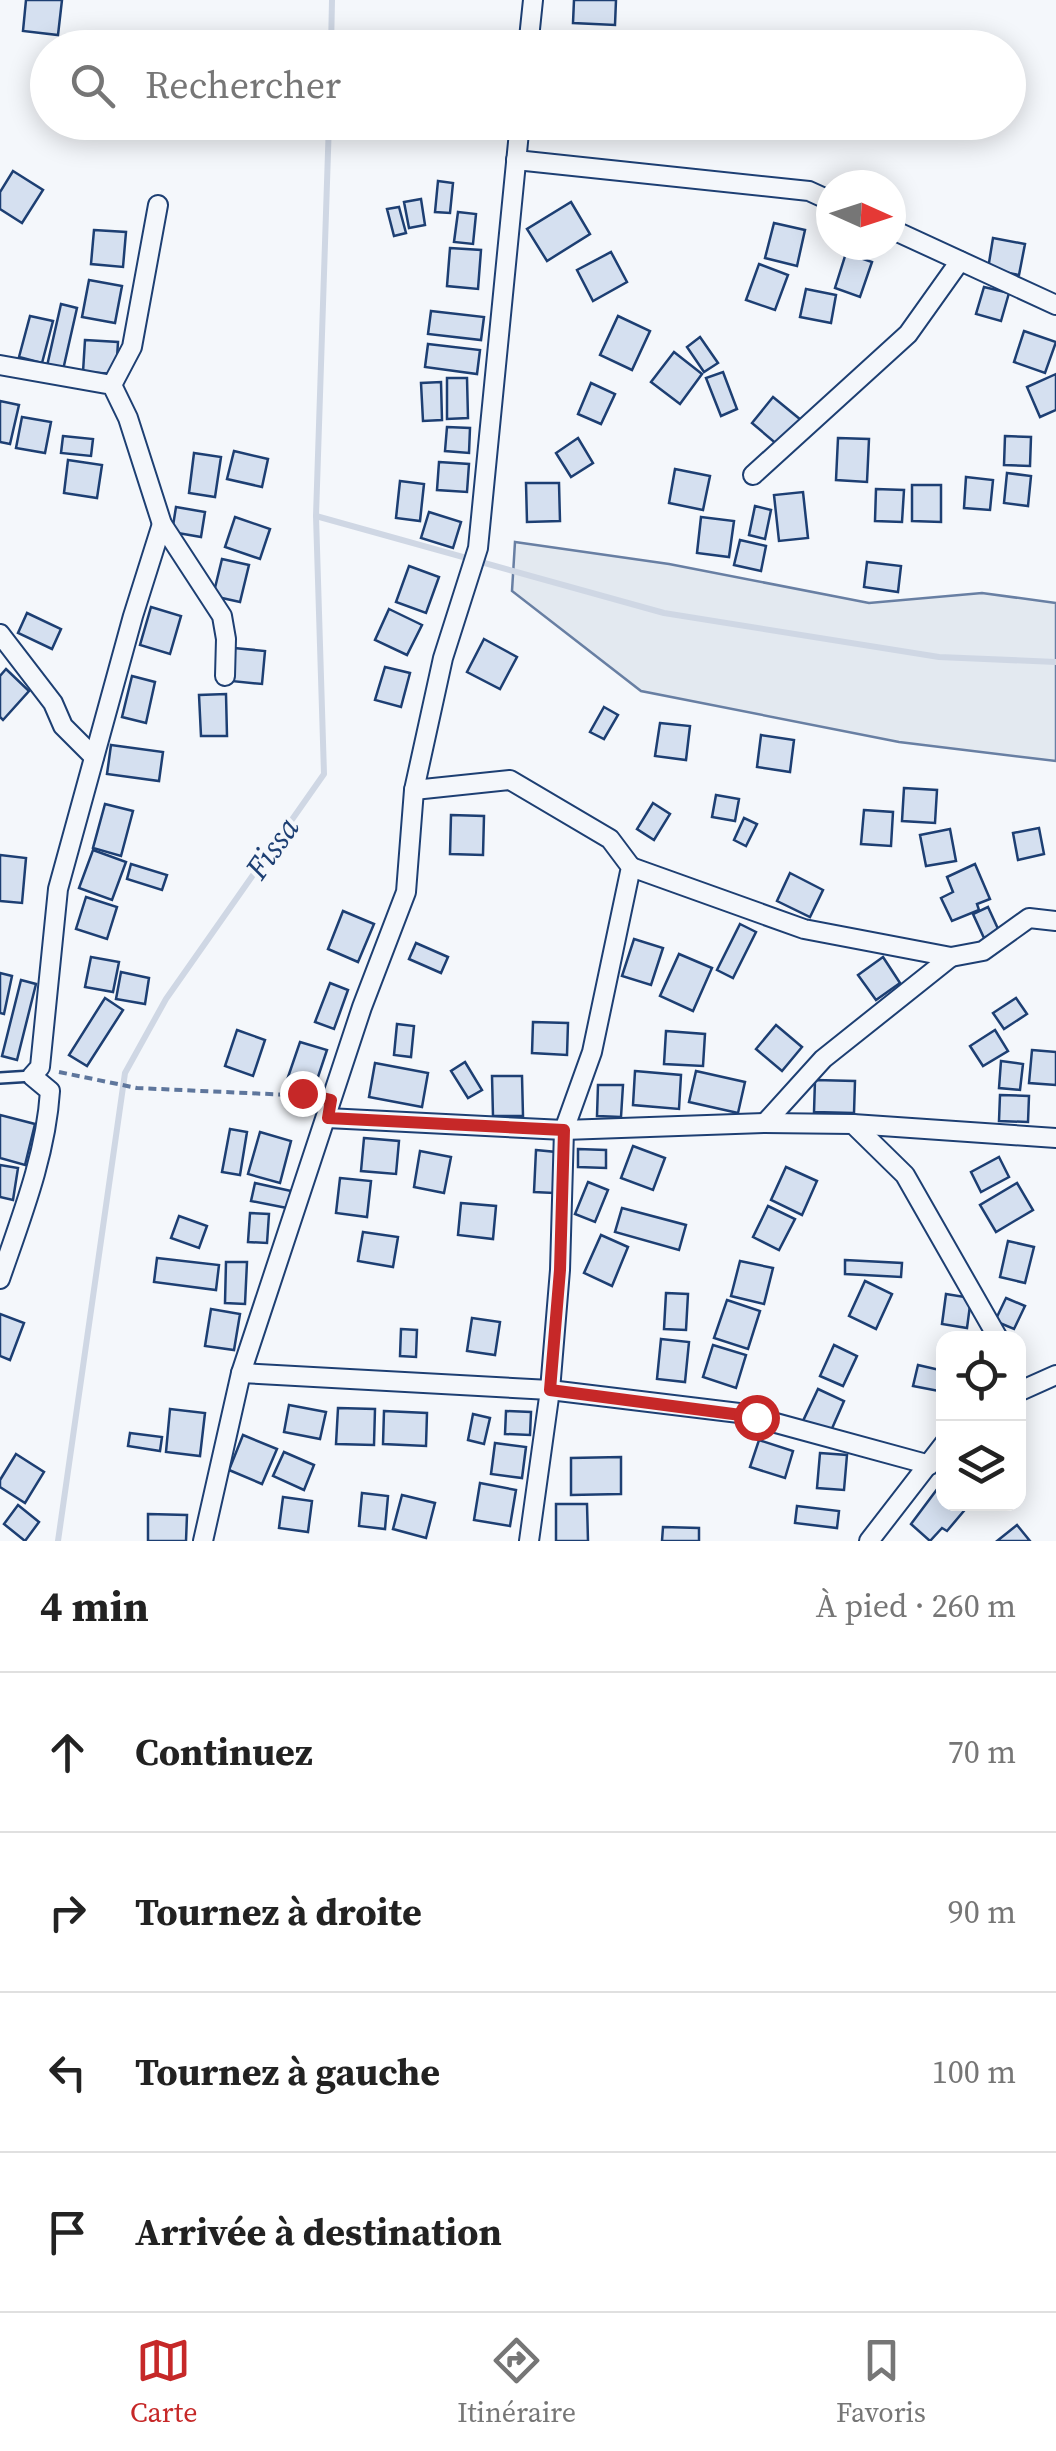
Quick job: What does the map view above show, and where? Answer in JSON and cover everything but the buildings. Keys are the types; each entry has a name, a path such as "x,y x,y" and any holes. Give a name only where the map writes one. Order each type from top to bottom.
{"street":[{"path":"530,30 533,0"},
{"path":"203,1541 240,1373 362,1007 406,892 414,790 443,658 478,548 518,140"},
{"path":"516,160 816,194"},
{"path":"112,385 132,347 158,205"},
{"path":"906,236 1056,306"},
{"path":"753,475 908,334 960,261"},
{"path":"0,365 112,385"},
{"path":"112,385 128,418 162,524 222,616 225,676"},
{"path":"0,1278 48,1120 50,1091 36,1072 58,889 132,616 162,524"},
{"path":"0,634 53,703 62,726 94,757"},
{"path":"414,790 510,780 610,840 631,867 804,929 951,957 983,952 1029,918 1056,922"},
{"path":"528,1541 550,1390 560,1270 564,1130 592,1052 631,867"},
{"path":"765,1122 824,1059 951,957"},
{"path":"329,1109 564,1130 765,1122 1056,1138"},
{"path":"853,1124 905,1175 994,1331"},
{"path":"240,1373 550,1390 740,1413 930,1465"},
{"path":"1026,1384 1056,1375"},
{"path":"869,1541 936,1456"}],"lane":[{"path":"0,1078 36,1072"}],"path":[{"path":"36,1072 137,1088 302,1093 329,1109"}],"shaded area":[{"path":"515,542 669,564 869,603 982,593 1056,603 1056,761 899,742 641,691 512,591"}],"waterway":[{"name":"Fissa","path":"331,30 332,0"},
{"name":"Fissa","path":"58,1541 125,1073 166,999 324,774 316,516 328,140"},
{"path":"316,516 664,613 939,657 1056,662"}],"route":[{"path":"302,1093 331,1100 328,1118 564,1130 560,1270 550,1390 756,1417"}]}
